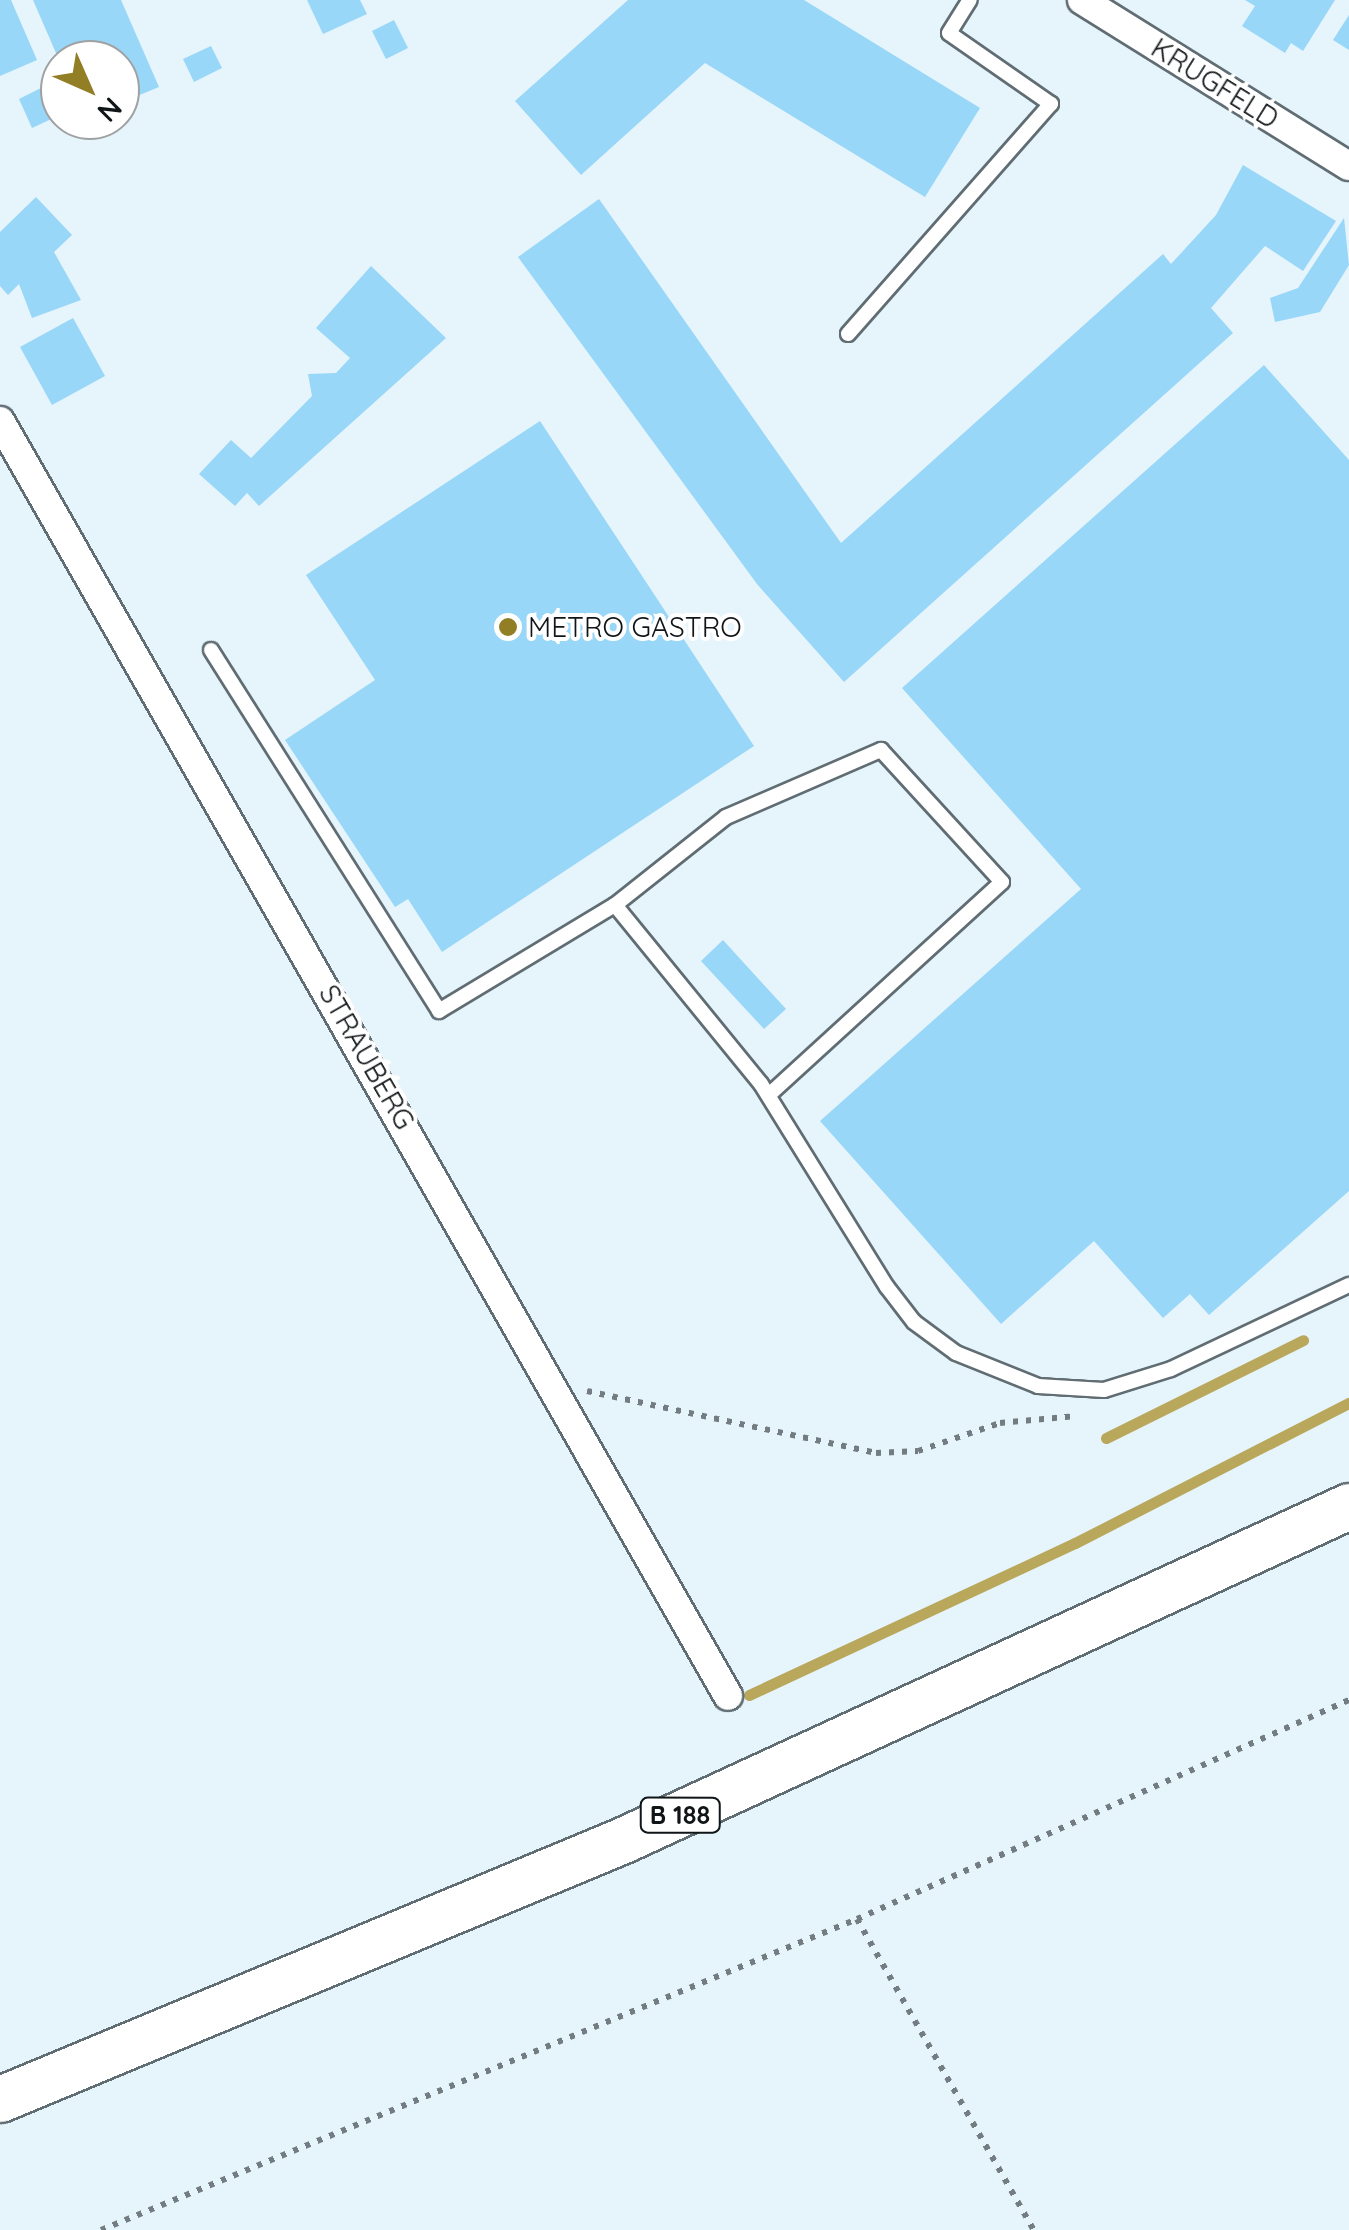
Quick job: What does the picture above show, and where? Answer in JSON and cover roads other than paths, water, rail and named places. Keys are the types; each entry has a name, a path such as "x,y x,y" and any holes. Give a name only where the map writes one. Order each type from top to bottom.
{"main road":[{"name":"B 188","path":"0,2099 624,1840 1349,1506"}],"street":[{"name":"KRUGFELD","path":"1082,0 1349,166"},
{"name":"STRAUBERG","path":"0,421 556,1387 728,1696"}],"lane":[{"path":"848,334 1051,104 948,32 970,0"},
{"path":"212,650 439,1010 615,905 726,817 881,750 1002,882 769,1095"},
{"path":"615,905 769,1095 914,1322 993,1371 1038,1386 1104,1390 1188,1361 1349,1286"}],"waterway":[{"path":"1106,1438 1303,1340"},
{"path":"749,1695 1075,1543 1349,1403"}],"place":[{"name":"METRO GASTRO","path":"508,627"}]}
